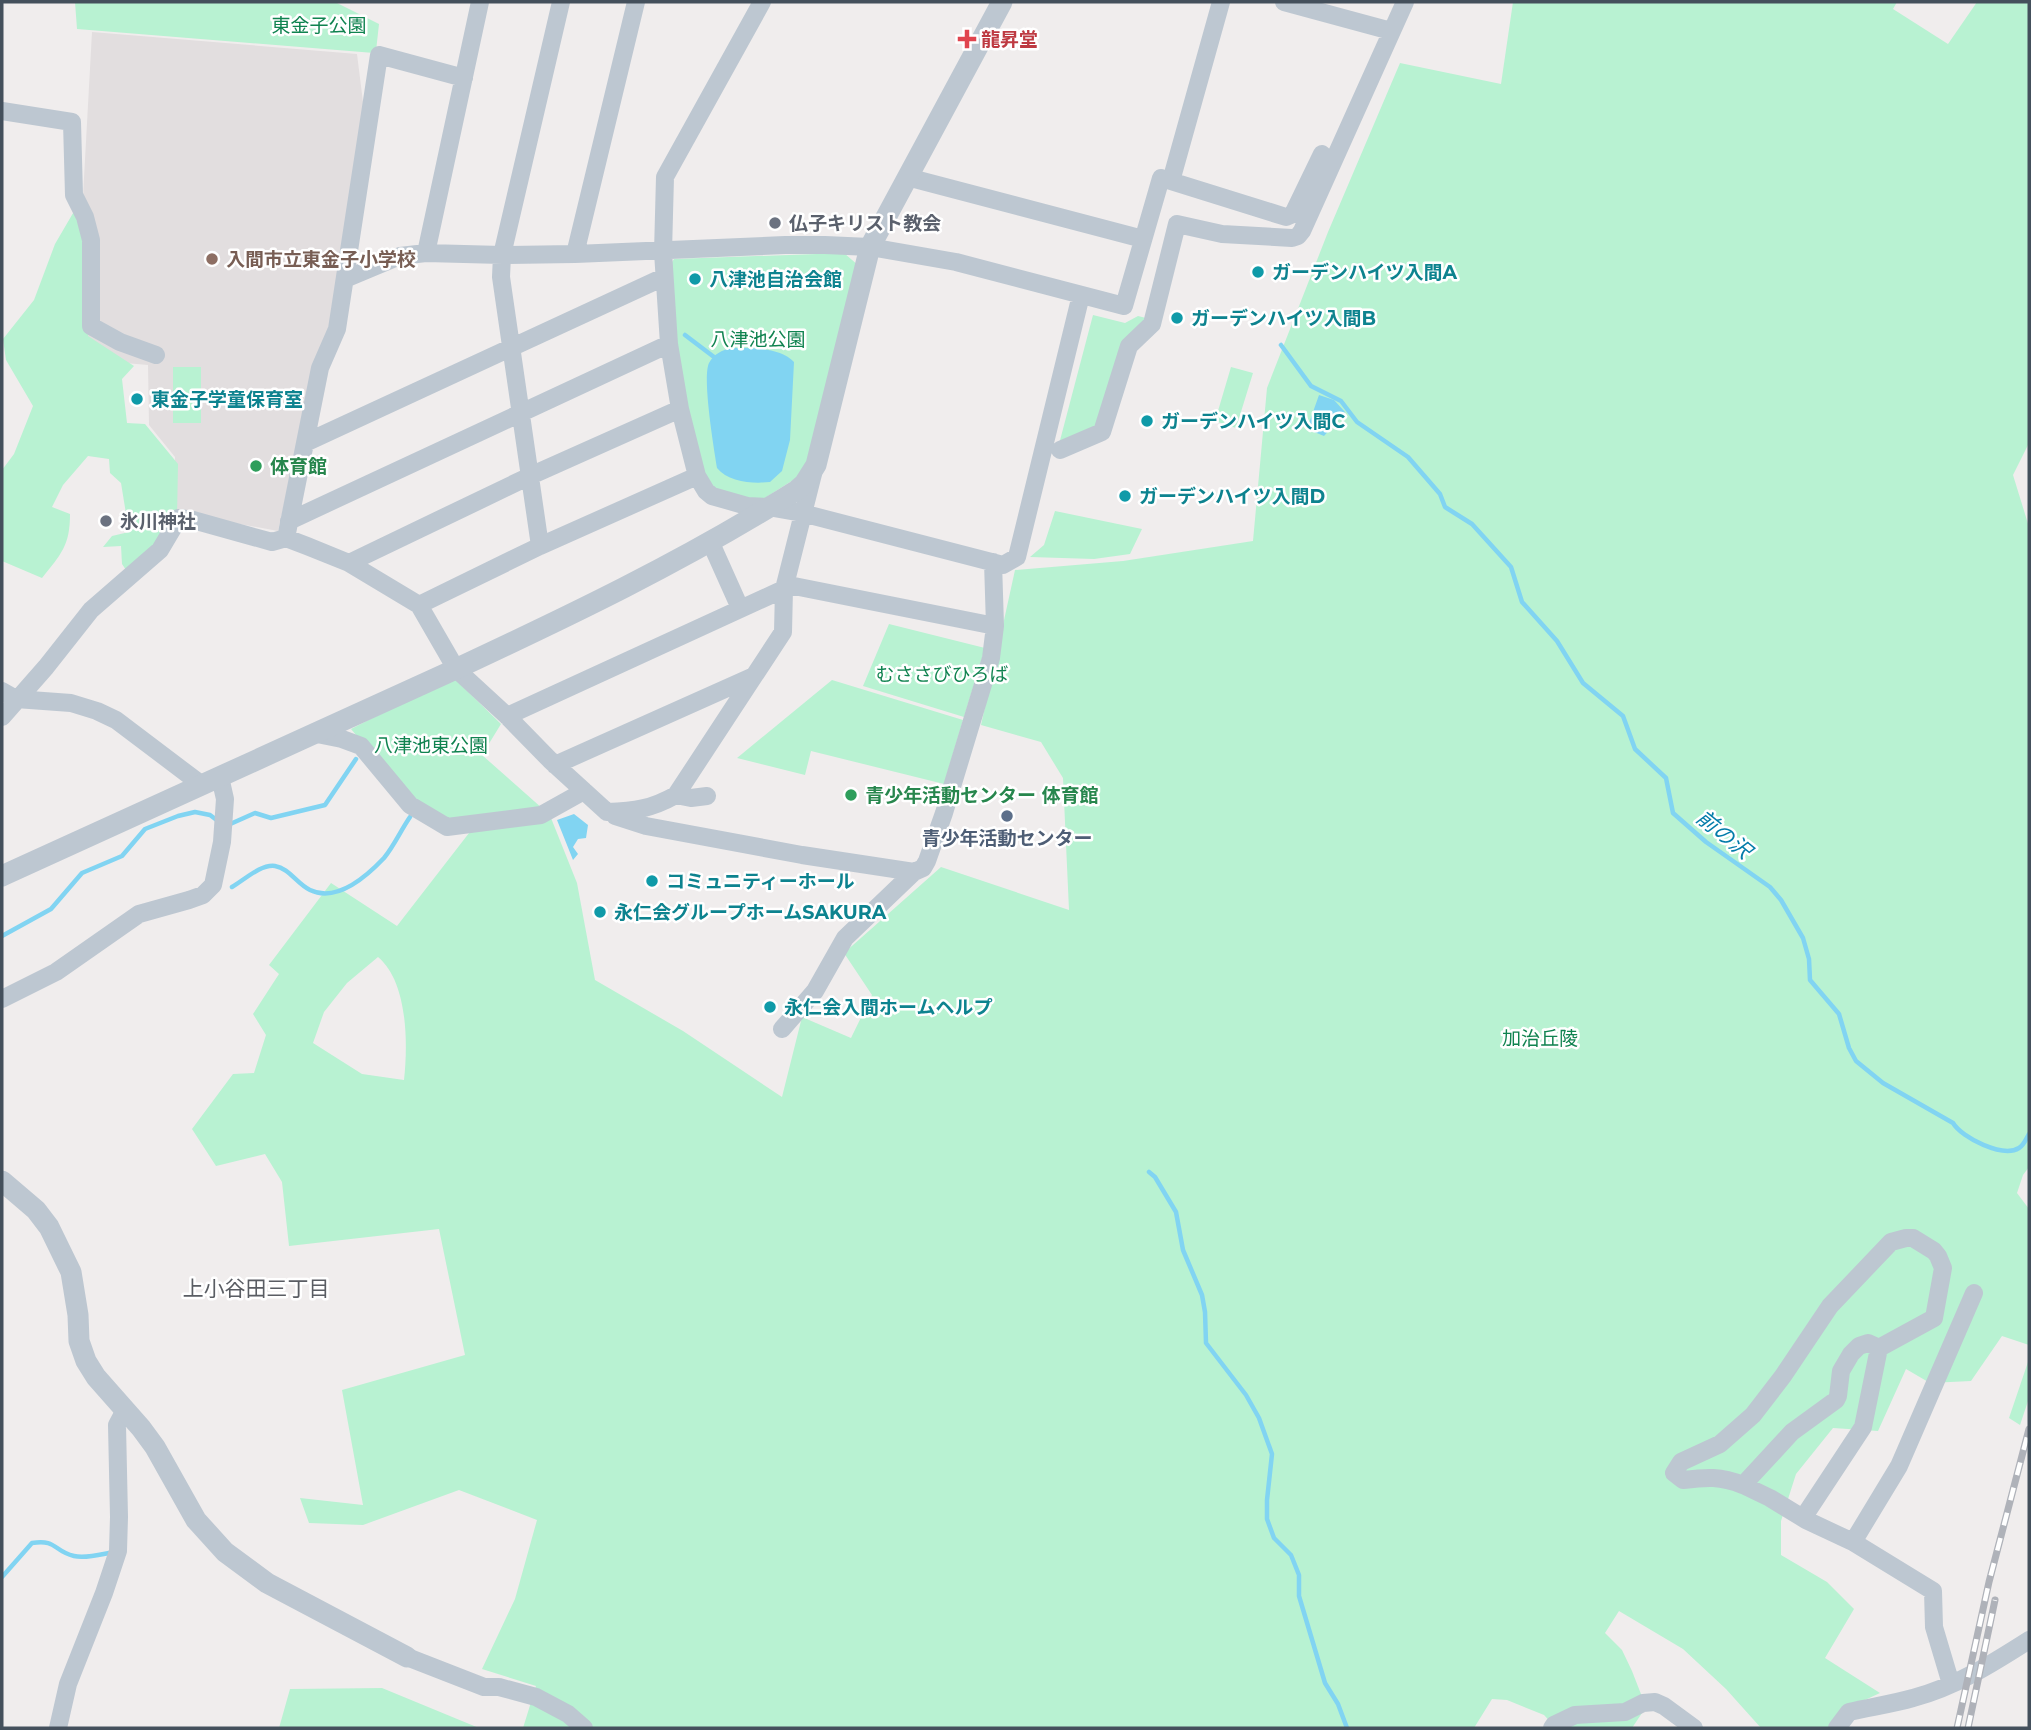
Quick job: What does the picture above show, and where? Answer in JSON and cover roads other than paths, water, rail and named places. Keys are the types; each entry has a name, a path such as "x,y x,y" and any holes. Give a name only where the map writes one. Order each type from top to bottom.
{"street":[{"path":"426,253 480,2"},
{"path":"540,546 501,276 502,256 561,2"},
{"path":"575,254 636,2"},
{"path":"762,2 666,177 663,252 669,344 680,409 697,476 706,491 712,496 747,506 802,513 1003,565 1017,557 1081,295"},
{"path":"607,812 640,810 660,804 676,795 783,632 784,589 870,247 1002,2"},
{"path":"1171,181 1221,2"},
{"path":"1284,2 1391,31"},
{"path":"1060,450 1102,432 1129,345 1152,324 1177,224 1222,234 1292,238 1302,231 1405,2"},
{"path":"288,530 320,368 337,330 379,55 464,78"},
{"path":"2,111 72,122 74,195 85,217 91,240 91,326 120,342 156,355"},
{"path":"345,279 400,256 426,253 502,256 785,246 870,247 956,262 1124,306 1161,178 1286,217 1293,214 1322,154"},
{"path":"907,177 1143,239"},
{"path":"305,443 664,277"},
{"path":"2,718 9,695 46,667 91,610 160,550 179,518 272,542 288,530 520,412 669,344"},
{"path":"349,563 530,476 680,409"},
{"path":"2,876 317,734 584,608 710,541 797,490 816,465"},
{"path":"419,605 540,546 697,476"},
{"path":"288,530 419,605 456,669 607,812 624,820 646,825 802,855 914,872 923,868 927,861 990,659 995,626 993,562"},
{"path":"710,541 740,608"},
{"path":"507,716 740,608 794,586 995,626"},
{"path":"555,765 754,676"},
{"path":"2,999 56,972 139,914 189,900 202,895 213,886 222,842 225,799 211,781 97,710 71,703 9,695"},
{"path":"317,734 361,746 410,805 447,827 541,814 584,791"},
{"path":"676,795 691,799 707,796"},
{"path":"782,1030 815,991 845,937 914,872"},
{"path":"2,1181 36,1210 58,1244 71,1272 79,1341 86,1361 96,1377 155,1447 196,1520 225,1552 267,1583 407,1657 484,1686 499,1687 536,1697 568,1714 584,1728"},
{"path":"1934,1318 1943,1268 1938,1256 1913,1238 1891,1242 1830,1306 1753,1415 1720,1444 1681,1462 1674,1473 1682,1480 1709,1476 1743,1485 1853,1542 1933,1591 1934,1627 1951,1684"},
{"path":"1853,1542 1899,1466 1975,1293"},
{"path":"1803,1518 1863,1427 1879,1348 1934,1318 1961,1325"},
{"path":"1743,1485 1792,1432 1836,1400 1841,1371 1858,1346 1868,1343 1879,1348"},
{"path":"58,1728 68,1684 118,1551 120,1517 117,1425 125,1410"},
{"path":"1837,1728 1849,1712 1913,1698 1951,1684 2029,1640"},
{"path":"1552,1728 1574,1716 1625,1712 1643,1703 1655,1702 1694,1728"}],"water":[{"path":"731,348 773,351 794,362 790,440 782,471 770,482 741,481 717,468 709,414 707,371 713,357"},
{"path":"1319,395 1334,400 1345,412 1324,436 1307,429"},
{"path":"574,814 588,825 586,838 578,839 573,847 578,854 573,860 557,820"}],"waterway":[{"path":"685,335 714,357"},
{"name":"前の沢","path":"1281,345 1311,386 1341,401 1357,422 1408,457 1440,494 1445,507 1472,524 1511,567 1522,602 1557,641 1583,683 1623,716 1635,749 1666,778 1673,813 1706,842 1770,887 1781,900 1803,938 1809,959 1810,980 1839,1014 1849,1048 1856,1061 1883,1083 1953,1123 1965,1135 1983,1145 2012,1150 2021,1147 2029,1134"},
{"path":"228,825 255,813 271,818 325,805 356,759"},
{"path":"2,936 51,909 82,873 122,856 145,829 195,812 210,815 218,821"},
{"path":"232,887 258,870 275,866 285,870 310,890 320,893 341,891 360,880 384,858 410,817"},
{"path":"1149,1172 1155,1177 1176,1212 1183,1250 1202,1295 1206,1343 1246,1395 1259,1418 1272,1454 1267,1519 1274,1538 1291,1555 1299,1575 1299,1596 1325,1683 1338,1704 1347,1728"},
{"path":"2,1577 32,1543 51,1544 67,1554 79,1557 114,1552"}],"railway":[{"path":"1957,1728 1989,1582 2029,1429"},
{"path":"1968,1728 1995,1600"}],"place":[{"name":"龍昇堂","path":"967,39"},
{"name":"仏子キリスト教会","path":"775,223"},
{"name":"入間市立東金子小学校","path":"212,259"},
{"name":"ガーデンハイツ入間A","path":"1258,272"},
{"name":"八津池自治会館","path":"695,279"},
{"name":"ガーデンハイツ入間B","path":"1177,318"},
{"name":"東金子学童保育室","path":"137,399"},
{"name":"ガーデンハイツ入間C","path":"1147,421"},
{"name":"体育館","path":"256,466"},
{"name":"ガーデンハイツ入間D","path":"1125,496"},
{"name":"氷川神社","path":"106,521"},
{"name":"青少年活動センター 体育館","path":"851,795"},
{"name":"青少年活動センター","path":"1007,816"},
{"name":"コミュニティーホール","path":"652,881"},
{"name":"永仁会グループホームSAKURA","path":"600,912"},
{"name":"永仁会入間ホームヘルプ","path":"770,1007"}],"district":[{"name":"上小谷田三丁目","path":"256,1288"}],"park label":[{"name":"東金子公園","path":"319,25"},
{"name":"八津池公園","path":"758,339"},
{"name":"むささびひろば","path":"942,674"},
{"name":"八津池東公園","path":"431,745"},
{"name":"加治丘陵","path":"1540,1038"}]}
